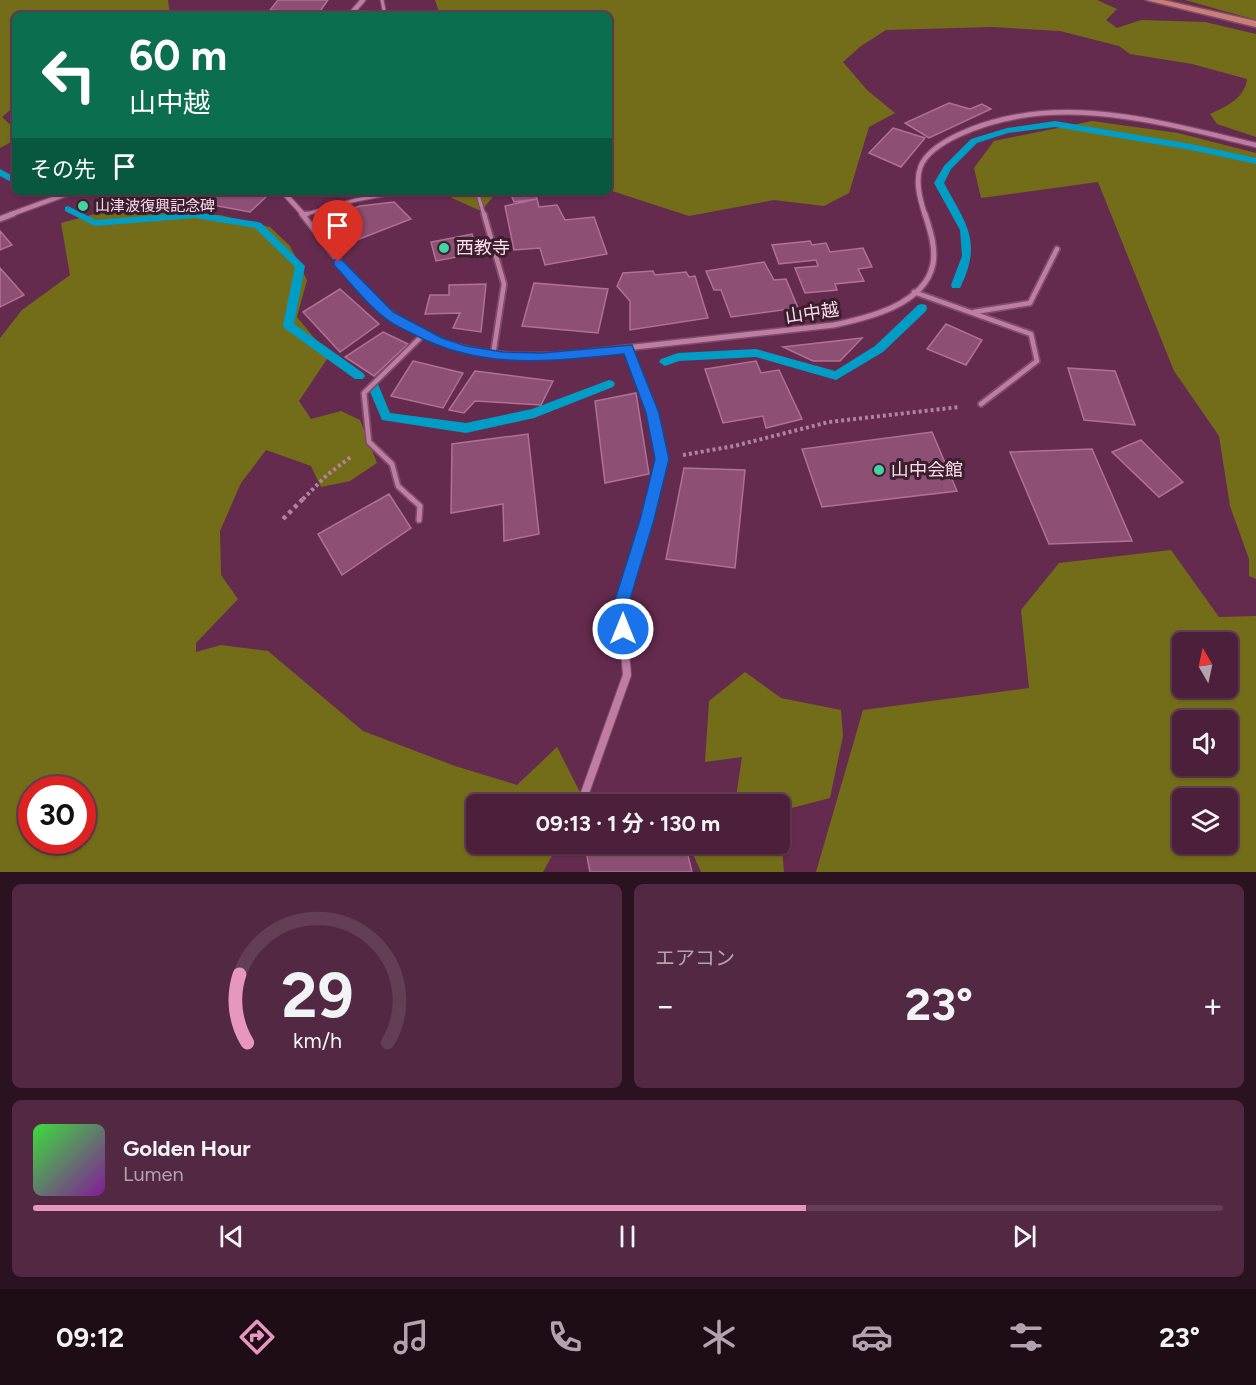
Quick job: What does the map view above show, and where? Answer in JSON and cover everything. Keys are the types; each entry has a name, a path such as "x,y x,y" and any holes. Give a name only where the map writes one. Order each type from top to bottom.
{"main road":[{"path":"1151,0 1256,24"}],"street":[{"name":"山中越","path":"286,195 351,279 389,315 423,335 466,350 493,355 542,357 834,325 866,318 887,309 921,286 931,272 932,239 916,181 920,167 940,146 978,124 1028,114 1065,112 1107,115 1161,123 1256,145"},
{"path":"0,219 64,195"},
{"path":"585,794 627,675 621,606 647,520 662,459 652,413 628,349"}],"lane":[{"path":"303,215 383,195"},
{"path":"478,195 504,284 493,355"},
{"path":"971,312 1030,303 1057,249"},
{"path":"914,291 1030,334 1037,361 981,404"},
{"path":"419,520 420,506 398,486 392,464 369,442 364,393 423,335"}],"path":[{"path":"662,459 734,446 829,422 981,404"},
{"path":"284,519 327,475 369,442"}],"shaded area":[{"path":"0,0 168,0 170,12 12,12 12,109 2,117 12,126 12,142 0,148"},
{"path":"435,0 1097,0 1117,9 1106,20 1117,28 1141,20 1205,22 1256,34 1256,137 1217,124 1210,114 1239,96 1246,86 1247,79 1192,64 1130,54 1119,46 1060,31 992,27 886,30 861,46 843,62 867,90 895,113 869,127 849,193 824,206 774,200 689,216 612,191 612,12 439,12"},
{"path":"1185,0 1256,0 1256,20"},
{"path":"1092,121 1178,133 1256,153 1256,579 1249,576 1249,559 1230,506 1219,436 1174,371 1098,182 981,198 974,168 994,141"},
{"path":"450,195 494,195 481,211"},
{"path":"106,211 220,215 270,227 290,246 307,280 297,317 329,356 299,401 311,419 341,411 360,420 377,463 350,481 321,487 311,466 266,450 241,483 220,531 221,575 238,599 196,643 196,652 221,645 268,651 363,731 455,766 517,785 557,747 581,794 466,794 466,854 553,854 543,872 0,872 0,338 22,310 70,275 61,223"},
{"path":"1171,550 1219,617 1256,616 1256,872 816,872 863,710 1029,688 1021,610 1059,563"},
{"path":"745,672 781,698 841,710 843,736 830,798 790,808 790,794 736,794 742,757 705,762 709,701"},
{"path":"693,854 782,854 784,872 701,872"}],"building":[{"path":"278,0 328,0 319,12 270,10"},
{"path":"949,103 970,109 982,104 991,109 929,138 905,123"},
{"path":"893,128 925,138 901,167 869,153"},
{"path":"156,195 196,195 192,198 152,203"},
{"path":"216,195 268,195 250,212 207,204"},
{"path":"511,195 536,195 537,199 514,202"},
{"path":"537,199 539,207 557,205 565,220 594,217 607,254 545,265 540,248 514,250 505,206"},
{"path":"394,202 411,219 349,243 332,216 360,206"},
{"path":"0,231 12,245 0,250"},
{"path":"472,234 478,253 436,261 431,242"},
{"path":"810,241 812,245 826,243 830,252 863,248 872,267 858,269 864,281 835,284 837,290 805,293 795,268 818,266 816,260 779,264 772,245"},
{"path":"764,262 774,280 786,279 798,308 731,317 721,290 714,290 706,271"},
{"path":"0,268 24,295 0,307"},
{"path":"653,271 655,275 686,272 689,277 695,276 708,318 630,330 630,301 617,286 623,273"},
{"path":"534,283 608,289 598,333 522,326"},
{"path":"486,284 481,332 453,328 460,313 425,314 430,295 449,295 449,285"},
{"path":"340,289 379,324 340,352 303,312"},
{"path":"946,324 982,340 966,365 927,349"},
{"path":"383,332 408,344 374,376 345,357"},
{"path":"862,338 840,361 813,361 783,347"},
{"path":"413,361 463,373 443,408 391,396"},
{"path":"756,361 761,373 779,370 802,419 766,428 763,416 723,423 705,369"},
{"path":"1068,368 1115,371 1135,425 1084,420"},
{"path":"475,371 553,381 541,405 475,401 464,413 449,410"},
{"path":"636,393 649,474 605,483 595,401"},
{"name":"山中会館","path":"932,432 957,491 822,507 802,449"},
{"path":"528,434 539,534 504,541 503,504 451,513 452,444"},
{"path":"1141,440 1183,482 1159,497 1112,452"},
{"path":"1092,449 1132,541 1049,544 1010,452"},
{"path":"684,468 745,470 735,568 666,559"},
{"path":"389,494 411,528 342,575 318,534"},
{"path":"587,854 688,854 692,872 590,872"}],"waterway":[{"path":"956,285 967,256 965,230 939,183 947,168 974,141 1007,131 1055,124 1191,147 1256,161"},
{"path":"0,172 12,179"},
{"path":"68,209 95,223 195,215 258,225 300,266 288,325 359,376"},
{"path":"665,362 678,357 756,353 836,376 879,349 922,308"},
{"path":"374,387 386,417 466,428 534,413 609,384"}],"place":[{"name":"山津波復興記念碑","path":"83,206"},
{"name":"西教寺","path":"444,248"},
{"name":"山中会館","path":"879,470"}],"route":[{"path":"338,262 351,279 389,315 411,329 466,350 503,357 542,357 628,349 652,413 662,459 647,520 621,606 623,629"}]}
